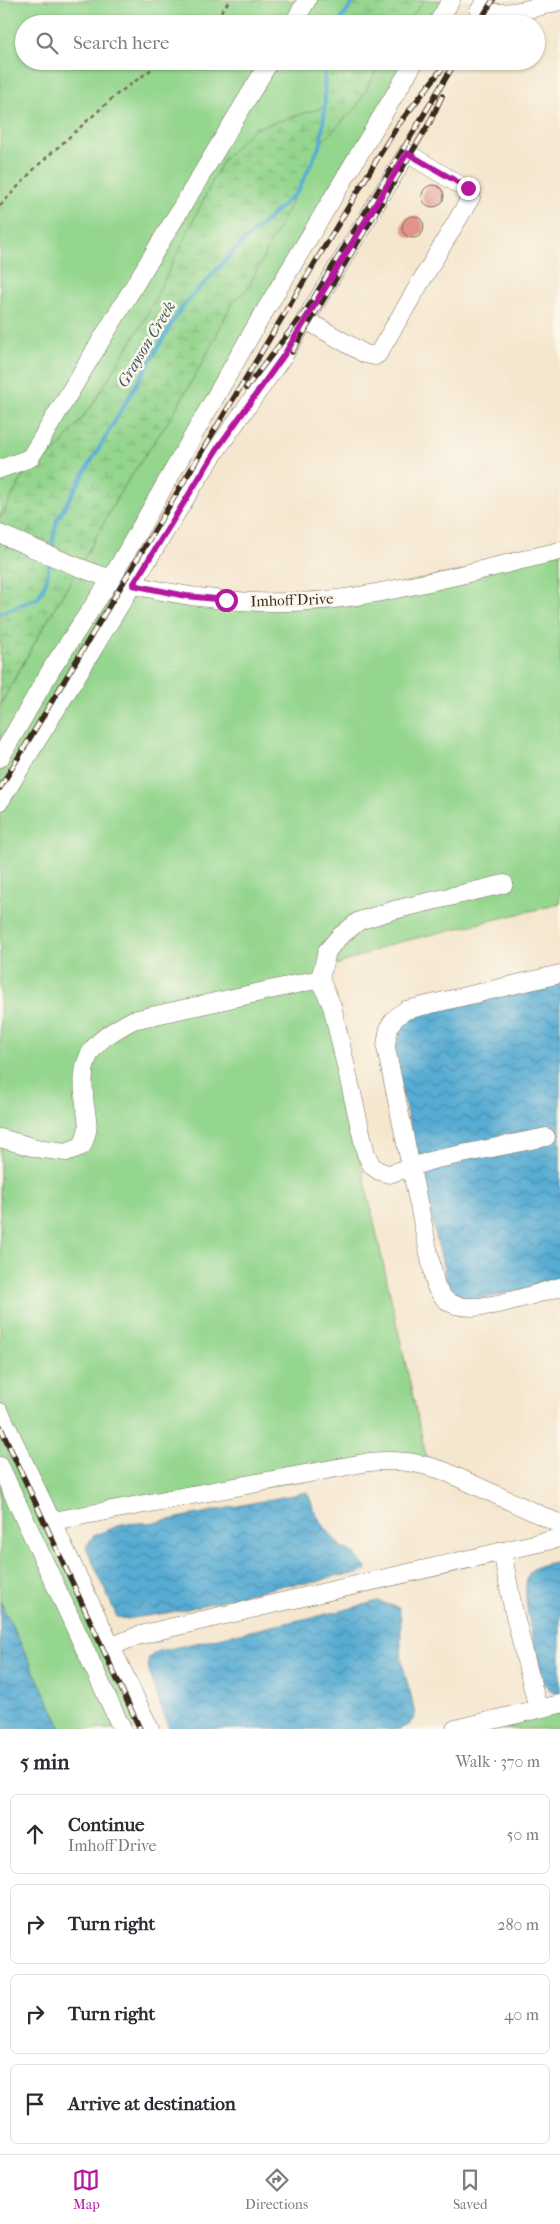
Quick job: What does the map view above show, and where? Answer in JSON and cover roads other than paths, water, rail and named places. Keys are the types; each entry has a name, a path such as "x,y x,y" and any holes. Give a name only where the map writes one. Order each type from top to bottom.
{"street":[{"path":"298,15 307,0"},
{"path":"442,15 451,0"},
{"path":"486,0 479,11 495,15 560,1"},
{"path":"0,468 30,458 265,70"},
{"path":"0,758 409,70"},
{"path":"0,802 217,449 269,377 306,320 407,153 471,192 472,197 378,354 374,356 365,354 306,320"},
{"name":"Imhoff Drive","path":"0,534 107,577 133,585 186,596 270,602 316,601 363,596 560,551"},
{"path":"504,884 394,910 359,921 339,937 328,951 320,979 332,1006 366,1154 372,1166 379,1171 389,1174 412,1166 546,1137"},
{"path":"560,974 406,1010 394,1018 388,1028 386,1048 436,1287 446,1300 459,1306 470,1308 560,1287"},
{"path":"0,1138 36,1148 66,1152 82,1146 89,1132 84,1073 90,1050 109,1033 133,1020 320,979"},
{"path":"0,1412 150,1729"},
{"path":"53,1521 369,1462 400,1460 444,1471 560,1524"},
{"path":"0,1466 122,1729"},
{"path":"112,1646 136,1636 169,1628 560,1538"},
{"path":"502,1551 513,1608 538,1709"},
{"path":"455,1729 560,1704"}],"water":[{"path":"560,979 560,1282 471,1301 457,1296 448,1287 392,1051 392,1031 408,1015"},
{"path":"307,1492 317,1516 326,1529 341,1547 354,1553 367,1570 358,1574 333,1576 317,1582 285,1585 179,1611 127,1619 117,1617 86,1547 93,1536 122,1524 158,1522"},
{"path":"560,1561 560,1693 553,1692 545,1685 530,1626 526,1592 527,1579 531,1571 541,1565"},
{"path":"0,1601 62,1729 4,1729 0,1719"},
{"path":"378,1601 399,1608 402,1660 415,1718 409,1725 399,1729 169,1729 148,1666 149,1659 154,1654 159,1651"}],"waterway":[{"name":"Grayson Creek","path":"344,15 355,0"},
{"name":"Grayson Creek","path":"51,550 57,520 181,308 244,241 298,191 321,143 325,107 324,70"},
{"name":"Grayson Creek","path":"0,613 38,598 46,582 50,560"}],"railway":[{"path":"484,15 493,0"},
{"path":"0,788 385,146 398,125 441,70"},
{"path":"246,388 307,309 451,70"},
{"path":"292,352 430,122 442,96"},
{"path":"0,1426 140,1729"}]}
